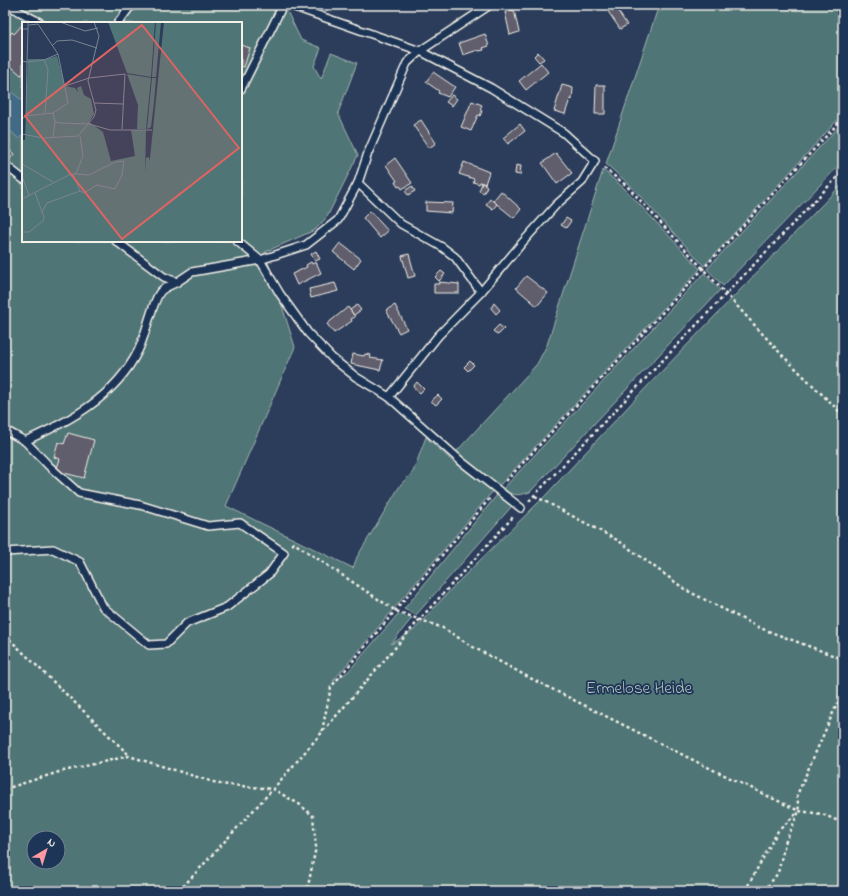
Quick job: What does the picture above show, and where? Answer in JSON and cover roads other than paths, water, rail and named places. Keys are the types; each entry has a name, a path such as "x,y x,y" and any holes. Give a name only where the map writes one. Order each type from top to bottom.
{"lane":[{"path":"7,5 39,22"},
{"path":"119,22 130,7 135,5"},
{"path":"242,87 284,5"},
{"path":"290,5 420,51 491,88 557,129 595,161 582,182 556,205 481,292 438,336 389,397"},
{"path":"25,441 56,427 91,406 116,385 138,352 161,291 192,272 260,260 306,245 338,220 358,183 368,153 407,63 420,51 490,5"},
{"path":"5,165 22,178"},
{"path":"358,183 401,224 442,247 455,257 481,292"},
{"path":"117,242 164,277 177,282"},
{"path":"238,242 260,260 280,294 308,334 332,358 356,377 389,397 462,462 521,508"},
{"path":"5,552 53,549 80,562 103,607 149,645 166,644 187,623 228,607 269,574 284,553 240,523 208,526 140,505 79,493 49,466 25,441 6,433"}],"water":[{"path":"5,87 22,100 22,135 19,139 5,126"}],"park label":[{"name":"Ermelose Heide","path":"639,688"}]}
